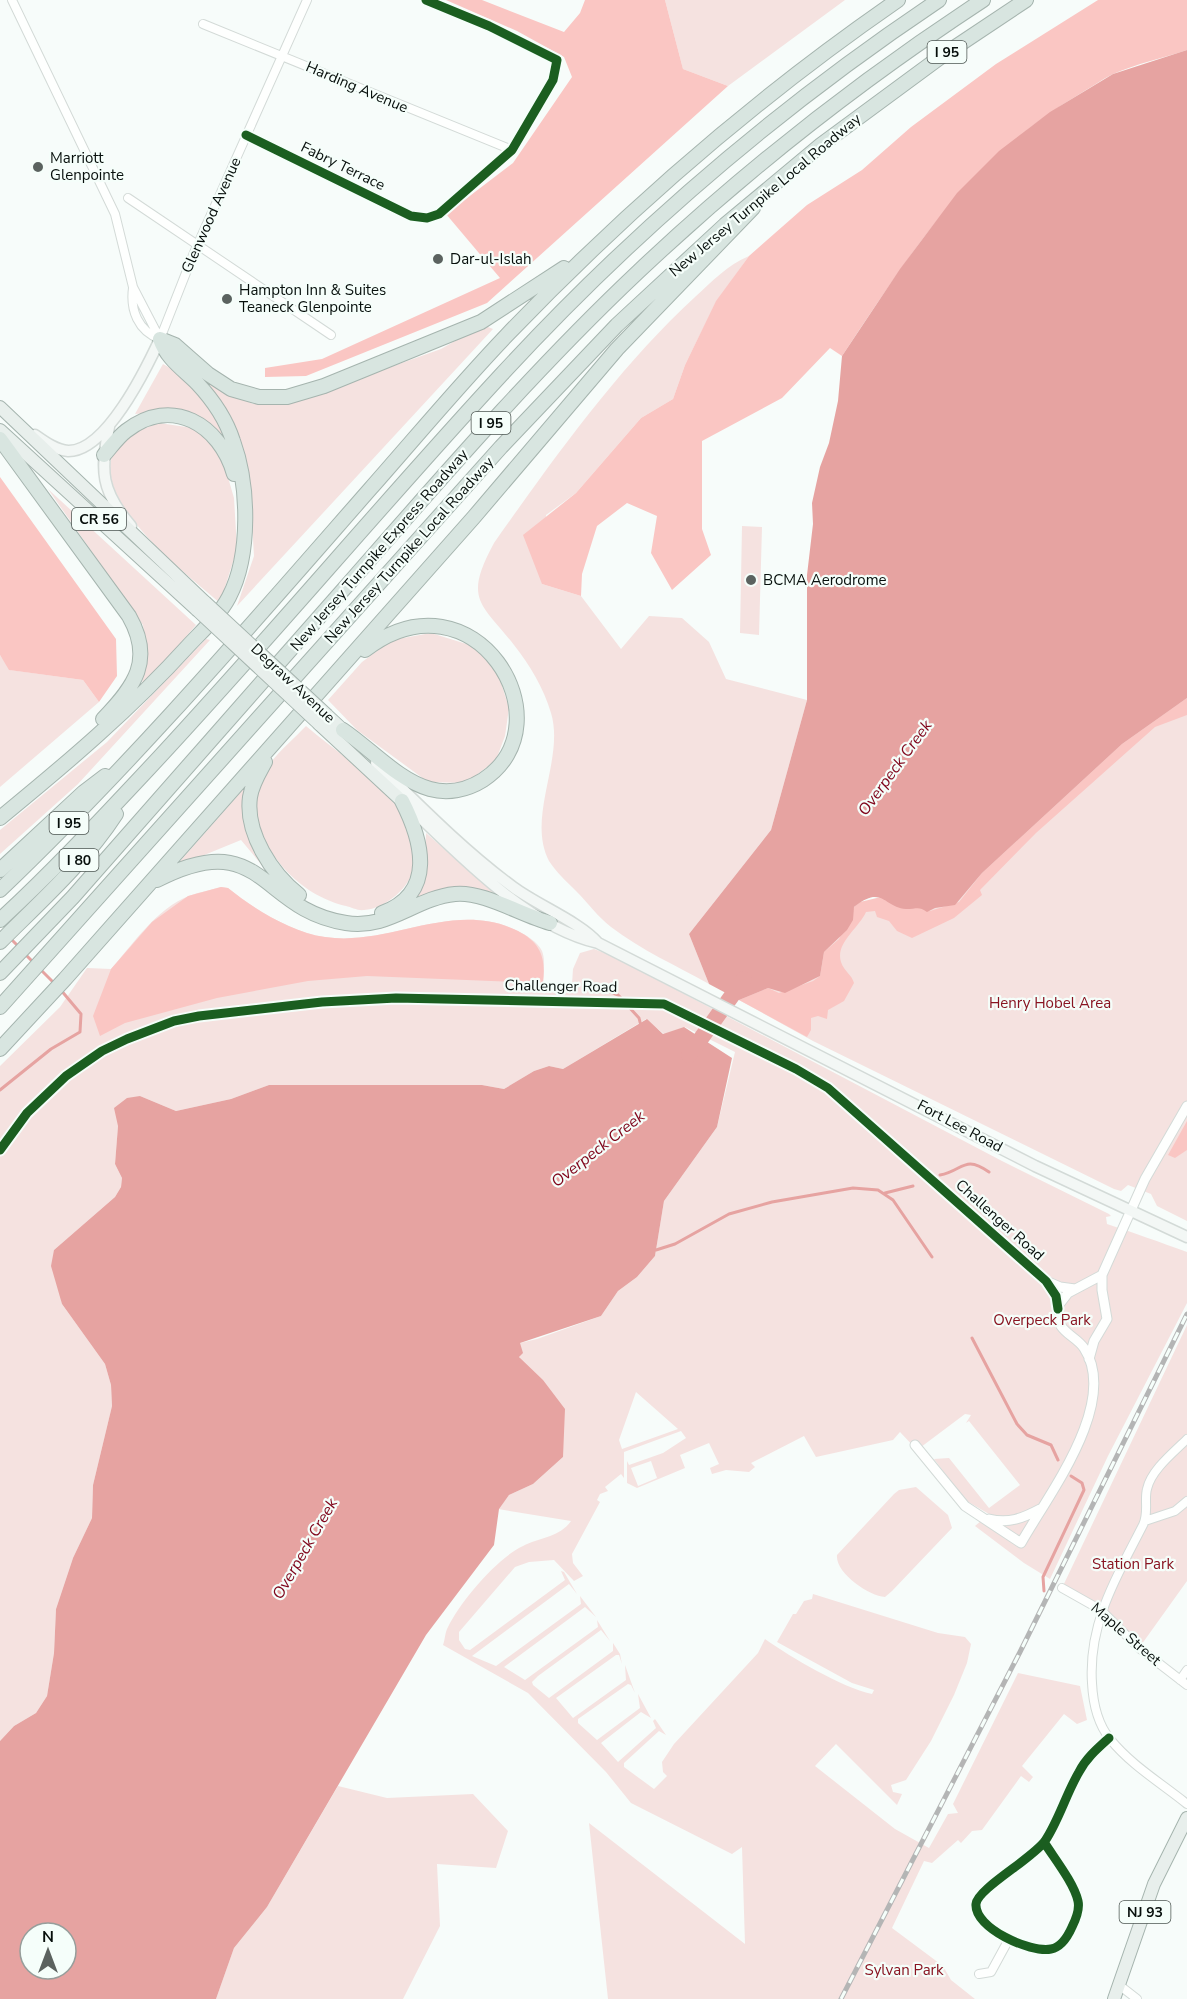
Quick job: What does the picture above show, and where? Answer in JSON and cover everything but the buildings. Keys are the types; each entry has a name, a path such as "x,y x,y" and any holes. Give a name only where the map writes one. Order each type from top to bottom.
{"highway":[{"name":"I 95","path":"0,890 136,753 504,338 593,249 740,119 898,0"},
{"name":"New Jersey Turnpike Express Roadway","path":"2,918 134,784 489,388 591,282 652,224 748,142 856,58 939,0"},
{"name":"New Jersey Turnpike Express Roadway","path":"0,973 30,943 487,428 610,298 703,213 789,141 864,83 983,0"},
{"name":"New Jersey Turnpike Local Roadway","path":"0,1007 558,384 670,274 772,184 879,100 1026,0"},
{"path":"0,1049 65,980 337,672 617,349 672,290 739,226 772,184"},
{"path":"160,339 175,345 208,374 231,389 260,397 296,395 481,322 593,249"},
{"path":"0,818 147,690 223,607 234,586 241,562 244,493 241,468 225,422 203,390 166,354 160,339"},
{"path":"104,455 127,430 145,420 166,416 192,420 211,431 224,448 236,478 243,518"},
{"path":"0,439 129,616 140,642 140,662 132,687 55,771"},
{"path":"337,672 378,640 393,632 421,627 448,628 474,639 497,660 508,678 516,710 514,733 501,763 479,783 452,791 433,790 415,783 344,730"},
{"path":"273,744 251,791 250,806 253,825 277,873 297,893 316,905 343,914 368,916 388,911 406,898 418,878 421,856 418,835 402,801"},
{"path":"0,870 84,792 136,753"},
{"name":"I 80","path":"0,942 104,833 134,784"},
{"path":"150,884 189,865 219,860 246,867 312,912 342,922 377,923 433,899 460,894 484,898 525,916 550,922"}],"main road":[{"name":"Glenwood Avenue","path":"15,421 49,444 66,451 83,447 109,427 142,375 160,339"},
{"name":"Degraw Avenue","path":"0,407 43,451 162,562 201,606"},
{"name":"Glenwood Avenue","path":"109,427 104,455 105,482 110,497 162,562"},
{"name":"Degraw Avenue","path":"0,430 201,606 323,720 402,801 496,886 550,922 579,937 598,943 734,1013"},
{"name":"Degraw Avenue","path":"323,720 344,730 490,868 528,898 583,929 598,943"},
{"name":"Fort Lee Road","path":"734,1013 1035,1166 1187,1237"},
{"name":"NJ 93","path":"1114,1999 1155,1884 1187,1818"}],"street":[{"path":"12,0 115,214 133,287 160,339"},
{"name":"Glenwood Avenue","path":"160,339 197,245 307,0"},
{"path":"426,0 489,26 557,60 553,80 512,150"},
{"name":"Harding Avenue","path":"203,24 512,150"},
{"name":"Fabry Terrace","path":"246,135 411,216 427,218 439,214 512,150"},
{"path":"128,198 331,335"},
{"path":"133,287 133,310 142,328 149,335 160,339"},
{"name":"Challenger Road","path":"0,1150 27,1113 66,1076 102,1051 148,1030 174,1022 291,1004 382,999 654,1003 681,1010 828,1088 1046,1281 1056,1296 1058,1309"},
{"path":"1089,1359 1107,1319 1102,1275 1144,1179 1187,1106"},
{"path":"915,1446 965,1506 1021,1543 1089,1420 1093,1401 1089,1359 1083,1347 1061,1326 1058,1309 1063,1298 1102,1275"},
{"name":"Challenger Road","path":"1046,1281 1077,1289"},
{"path":"1077,1289 1095,1292 1105,1303"},
{"path":"1072,1336 1086,1338 1101,1330"},
{"path":"1187,1439 1152,1477 1146,1489 1145,1521 1101,1610 1092,1660 1092,1690 1100,1723 1109,1738 1132,1761 1187,1804"},
{"path":"1145,1521 1175,1511 1187,1501"},
{"path":"979,1516 1002,1522 1021,1519 1040,1509"},
{"name":"Maple Street","path":"1062,1588 1101,1610 1139,1648 1183,1682"},
{"path":"1183,1682 1187,1670"},
{"path":"1044,1842 1077,1896 1079,1909 1070,1934 1053,1949 1026,1946 1009,1939 979,1919 976,1907 977,1897 982,1891 1019,1866 1044,1842 1079,1771 1090,1755 1109,1738"},
{"path":"979,1974 992,1972 1009,1939"},
{"path":"1119,1985 1137,1999"}],"green space":[{"path":"665,0 845,0 728,86 683,69"},
{"path":"749,256 716,302 685,365 673,399 641,418 576,493 546,515 542,584 581,596 621,649 649,616 682,618 709,642 726,679 807,700 771,830 689,934 709,984 611,927 549,861 543,844 542,826 553,749 554,731 551,713 545,695 531,669 485,609 478,589 479,577 494,543 613,384 667,324 714,279"},
{"path":"483,325 493,329 237,606 254,556 250,487 235,426 209,384 253,404 284,405 441,349"},
{"path":"163,364 195,387 213,409 225,432 227,444 169,411 135,414"},
{"path":"159,423 193,428 220,450 234,498 237,549 220,603 183,572 139,528 122,504 112,480 112,458 125,438"},
{"path":"48,489 196,625 141,689 147,658 143,625"},
{"name":"BCMA Aerodrome","path":"742,526 762,527 759,635 740,633"},
{"path":"431,633 473,646 498,673 509,708 505,736 496,760 466,783 428,782 357,730 328,700 362,662 392,640"},
{"path":"206,639 210,640 78,784 0,854 0,830 107,742"},
{"path":"0,655 10,670 83,680 99,702 0,787"},
{"name":"Henry Hobel Area","path":"1187,698 1187,1221 1157,1206 1151,1194 1128,1185 1121,1191 1114,1189 813,1041 739,1000 853,920"},
{"path":"306,726 372,780 404,819 413,854 412,872 409,880 396,895 372,909 359,910 327,900 293,878 268,845 260,826 257,806 258,786 261,778 271,762"},
{"path":"248,784 244,810 275,881 241,840 175,867"},
{"path":"426,833 500,898 466,889 404,908 425,863"},
{"path":"221,887 228,888 249,904 286,925 325,937 373,936 446,921 494,922 518,931 538,945 544,959 543,983 572,984 573,969 580,953 594,949 612,956 1002,1161 1109,1214 1111,1216 1106,1217 1107,1224 1187,1252 1187,1303 1108,1456 1050,1579 1024,1563 975,1526 989,1514 965,1500 934,1459 949,1458 989,1508 1020,1485 969,1421 966,1423 971,1415 965,1414 917,1450 900,1432 893,1440 816,1457 804,1436 751,1463 755,1467 749,1472 726,1470 712,1474 710,1468 719,1464 709,1443 680,1455 685,1468 637,1488 627,1483 627,1461 629,1465 663,1453 686,1438 681,1431 624,1452 624,1478 621,1474 605,1487 608,1491 600,1494 597,1500 600,1502 572,1554 573,1563 583,1576 574,1581 554,1560 529,1562 515,1567 459,1632 459,1640 465,1649 470,1650 565,1580 561,1571 564,1572 577,1594 569,1584 472,1656 496,1666 581,1604 580,1596 596,1617 585,1607 504,1667 525,1680 598,1627 597,1620 610,1641 601,1630 538,1676 532,1682 533,1685 549,1698 613,1651 613,1643 620,1654 622,1664 619,1655 616,1655 556,1698 573,1718 626,1680 625,1665 635,1693 628,1684 578,1719 578,1723 597,1740 640,1708 638,1694 651,1718 641,1712 601,1743 618,1762 656,1728 653,1721 655,1719 666,1735 659,1731 624,1763 624,1767 654,1789 667,1776 663,1772 662,1762 674,1744 758,1653 765,1639 832,1679 872,1694 874,1690 852,1683 777,1642 793,1614 796,1614 804,1601 812,1599 813,1594 938,1633 965,1637 971,1644 967,1663 931,1741 906,1780 891,1785 893,1792 902,1794 897,1805 836,1744 815,1766 895,1829 929,1848 948,1814 958,1813 953,1804 1018,1673 1080,1686 1087,1720 1077,1724 1064,1714 1022,1766 1033,1777 1029,1782 1021,1776 982,1830 972,1831 961,1843 958,1840 932,1863 924,1861 892,1928 943,1966 951,1980 975,1999 608,1999 589,1823 745,1944 742,1847 732,1854 631,1803 606,1772 528,1693 443,1645 447,1629 454,1617 491,1570 513,1552 529,1543 561,1531 571,1521 498,1509 509,1495 533,1484 563,1457 519,1356 520,1343 601,1316 618,1291 637,1277 655,1256 664,1201 717,1127 735,1052 685,1027 664,1034 646,1019 563,1069 549,1066 534,1071 504,1089 482,1085 269,1085 231,1099 176,1111 140,1096 118,1126 115,1164 122,1178 121,1187 115,1197 54,1250 62,1304 105,1364 111,1385 112,1406 93,1485 92,1518 73,1558 56,1609 54,1653 47,1696 36,1713 14,1726 0,1741 0,1066 60,1007 87,968 111,969 146,928 166,909 189,896","holes":["636,1392 678,1429 622,1449 619,1440","651,1461 657,1478 638,1486 631,1468"]},
{"name":"Station Park","path":"1187,1325 1187,1581 1139,1648 1101,1610 1062,1588"},
{"path":"916,1487 948,1515 952,1528 885,1597 870,1593 847,1576 841,1569 837,1555 894,1494 899,1490"},
{"path":"338,1786 387,1798 473,1794 508,1831 496,1868 437,1864 440,1926 403,1999 216,1999 234,1948 267,1907"}],"shaded area":[{"path":"446,0 482,0 564,32 580,13 585,0 665,0 683,69 728,86 487,303 306,376 265,377 265,368 322,359 500,278 446,214 513,163 572,77 564,57 517,31"},
{"path":"1098,0 1187,0 1187,50 1113,74 1039,121 1005,149 945,211 893,280 842,356 830,348 782,398 702,441 702,529 711,555 672,590 651,553 657,516 627,503 597,526 582,574 581,596 542,584 523,535 576,493 641,418 673,399 685,365 716,301 749,256 807,205 862,170 911,127 996,64"},
{"path":"0,477 116,639 117,676 99,702 83,680 9,670 0,655"},
{"path":"1187,698 1187,715 1155,727 1036,833 980,890 982,895 954,918 912,938 897,931 889,921 877,917 875,911 866,912 841,948 842,965 854,983 844,1001 828,1010 827,1019 818,1016 811,1018 811,1030 807,1037 739,1000 768,988 779,993 813,981 820,976 824,952 839,939 854,907 860,902 881,897 902,908 921,907 930,911 959,902 982,873 1122,744"},
{"path":"221,887 228,888 249,904 286,925 325,937 373,936 446,921 494,922 518,931 537,946 544,966 543,983 367,976 308,981 217,998 125,1023 100,1036 93,1016 111,969 152,922 188,896"},
{"path":"1187,1121 1187,1150 1175,1158 1168,1155"}],"water":[{"path":"1187,50 1187,698 1122,744 982,873 955,905 935,908 927,912 920,908 899,908 877,897 864,900 854,907 853,920 847,930 824,952 820,976 785,993 768,988 739,1000 709,984 689,934 771,830 807,700 807,575 813,524 812,503 838,401 842,356 900,269 957,193 999,151 1050,112 1113,74"},
{"path":"647,1019 663,1034 684,1027 732,1058 717,1127 664,1201 655,1256 637,1277 618,1291 601,1316 520,1343 523,1353 519,1357 543,1380 565,1409 563,1457 533,1484 509,1495 499,1509 494,1545 426,1635 267,1907 234,1948 216,1999 0,1999 0,1741 14,1726 36,1713 47,1696 54,1653 56,1609 73,1558 92,1518 93,1485 112,1406 111,1385 105,1364 62,1304 51,1266 54,1250 115,1197 121,1187 122,1178 115,1164 118,1126 114,1108 127,1098 140,1096 176,1111 231,1099 269,1085 482,1085 504,1089 534,1071 549,1066 563,1069"}],"waterway":[{"path":"10,938 20,948"},
{"path":"24,953 34,963"},
{"path":"39,968 55,984"},
{"name":"Overpeck Creek","path":"689,1055 744,979"},
{"path":"586,982 618,995 624,1001"},
{"path":"0,1090 51,1049 80,1032 81,1014 60,989"},
{"path":"628,1006 639,1018 641,1026"},
{"path":"940,1175 969,1164 974,1164 989,1172"},
{"path":"885,1193 913,1186"},
{"path":"656,1250 675,1244 729,1214 772,1202 853,1188 878,1190 893,1200 932,1257"},
{"path":"972,1338 1017,1424 1027,1435 1051,1445 1058,1460"},
{"path":"1044,1591 1043,1577 1084,1490 1082,1483 1071,1476"}],"railway":[{"path":"841,1999 1020,1652 1187,1314"}],"cycle path":[{"path":"246,135 411,216 427,218 439,214 512,150 553,80 557,60 489,26 426,0"},
{"path":"0,1150 27,1113 66,1076 102,1051 174,1021 322,1002 396,998 664,1004 796,1069 828,1088 1046,1281 1056,1296 1058,1309"},
{"path":"1044,1842 1048,1848 1063,1871 1068,1879 1076,1894 1078,1904 1076,1918 1066,1937 1061,1944 1051,1949 1030,1947 993,1930 978,1913 976,1904 985,1890 1045,1841 1082,1767 1092,1753 1109,1738"}],"place":[{"name":"Marriott Glenpointe","path":"38,167"},
{"name":"Dar-ul-Islah","path":"438,259"},
{"name":"Hampton Inn & Suites Teaneck Glenpointe","path":"227,299"},
{"name":"BCMA Aerodrome","path":"751,580"}],"park label":[{"name":"Overpeck Park","path":"1042,1320"},
{"name":"Sylvan Park","path":"904,1970"}]}
